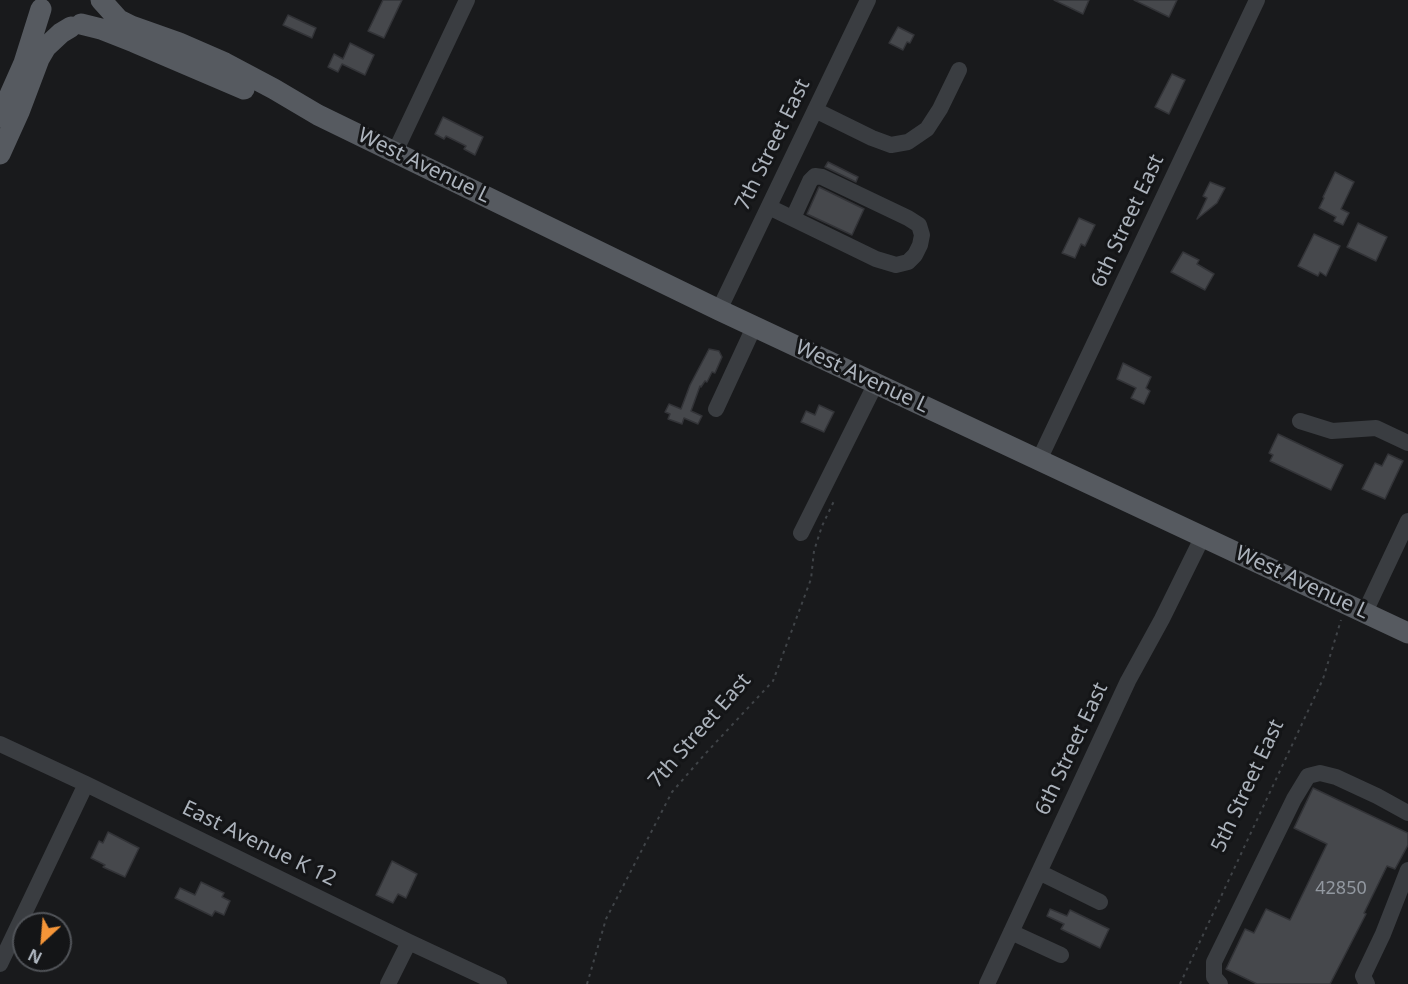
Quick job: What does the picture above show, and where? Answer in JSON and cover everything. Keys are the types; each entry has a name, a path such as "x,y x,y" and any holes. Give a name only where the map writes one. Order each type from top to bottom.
{"main road":[{"path":"0,154 46,47 61,33 88,19 100,0"},
{"name":"West Avenue L","path":"100,0 119,20 131,26 225,63 318,115 754,327 1408,633"},
{"path":"0,117 24,63 40,5"},
{"name":"West Avenue L","path":"40,5 46,17 62,26 76,25 101,29 225,79 276,103 318,115"}],"street":[{"path":"395,152 467,0"},
{"name":"7th Street East","path":"719,310 867,0"},
{"name":"6th Street East","path":"1040,460 1257,0"},
{"path":"815,110 891,145 908,142 927,129 940,109 958,70"},
{"path":"768,207 876,259 896,265 908,262 915,255 922,235 919,225 908,218 822,177 814,176 810,181 792,218"},
{"path":"717,409 754,327"},
{"path":"801,533 876,383"},
{"path":"1300,421 1332,431 1376,428 1408,443"},
{"path":"1356,608 1408,521"},
{"name":"6th Street East","path":"987,984 1128,681 1203,536"},
{"name":"East Avenue K 12","path":"0,744 499,984"},
{"path":"1220,984 1214,977 1214,962 1294,799 1308,776 1320,773 1336,777 1408,813"},
{"path":"0,964 86,784"},
{"path":"1367,984 1363,976 1383,934 1408,870"},
{"path":"1039,872 1100,902"},
{"path":"1011,932 1061,955"},
{"path":"388,984 409,942"}],"path":[{"name":"7th Street East","path":"587,984 606,919 672,792 773,681 811,579 814,551 822,526 834,501"},
{"name":"5th Street East","path":"1180,984 1356,608"}],"building":[{"path":"383,0 402,0 384,38 368,31"},
{"path":"1054,0 1089,0 1083,14"},
{"path":"1134,0 1177,0 1169,17"},
{"path":"288,15 316,28 312,38 283,25"},
{"path":"898,27 914,35 903,50 889,43"},
{"path":"350,43 374,55 365,75 342,64 338,72 328,67 334,54 343,59"},
{"path":"1172,74 1185,80 1169,114 1155,107"},
{"path":"443,117 483,137 475,155 464,149 466,146 446,136 444,139 435,134"},
{"path":"828,162 858,177 856,182 825,167"},
{"path":"1335,172 1354,182 1341,209 1349,213 1343,225 1334,221 1336,217 1319,208"},
{"path":"1210,182 1225,188 1217,203 1197,219 1207,198 1203,196"},
{"path":"819,187 864,209 852,235 807,214"},
{"path":"1079,218 1095,225 1085,246 1081,244 1075,258 1062,253"},
{"path":"1358,223 1387,237 1376,261 1347,247"},
{"path":"1314,234 1340,246 1326,276 1320,272 1318,276 1298,266"},
{"path":"1183,252 1199,260 1197,264 1214,274 1205,290 1171,272"},
{"path":"709,349 719,351 722,357 715,373 712,372 707,382 705,381 700,386 691,411 702,416 698,424 684,418 682,424 668,419 670,414 665,412 669,404 681,409 690,385"},
{"path":"1123,363 1151,377 1146,388 1150,391 1144,404 1131,398 1136,388 1117,379"},
{"path":"819,405 834,412 824,432 801,422 806,411 815,415"},
{"path":"1278,434 1343,465 1331,490 1270,461 1273,455 1269,453"},
{"path":"1388,454 1403,461 1385,499 1362,489 1375,463 1382,466"},
{"path":"1313,788 1408,833 1408,845 1395,869 1387,866 1364,913 1366,914 1330,984 1257,984 1226,969 1245,929 1254,933 1266,909 1290,920 1327,844 1294,828"},
{"path":"108,832 139,848 125,877 103,867 105,865 91,858 99,841 103,843"},
{"path":"392,861 417,874 406,898 398,894 393,903 376,895"},
{"path":"201,882 224,893 222,897 230,901 224,915 215,911 212,916 175,898 180,888 195,895"},
{"path":"1050,909 1067,916 1070,910 1109,929 1100,948 1061,929 1064,924 1047,916"}]}
